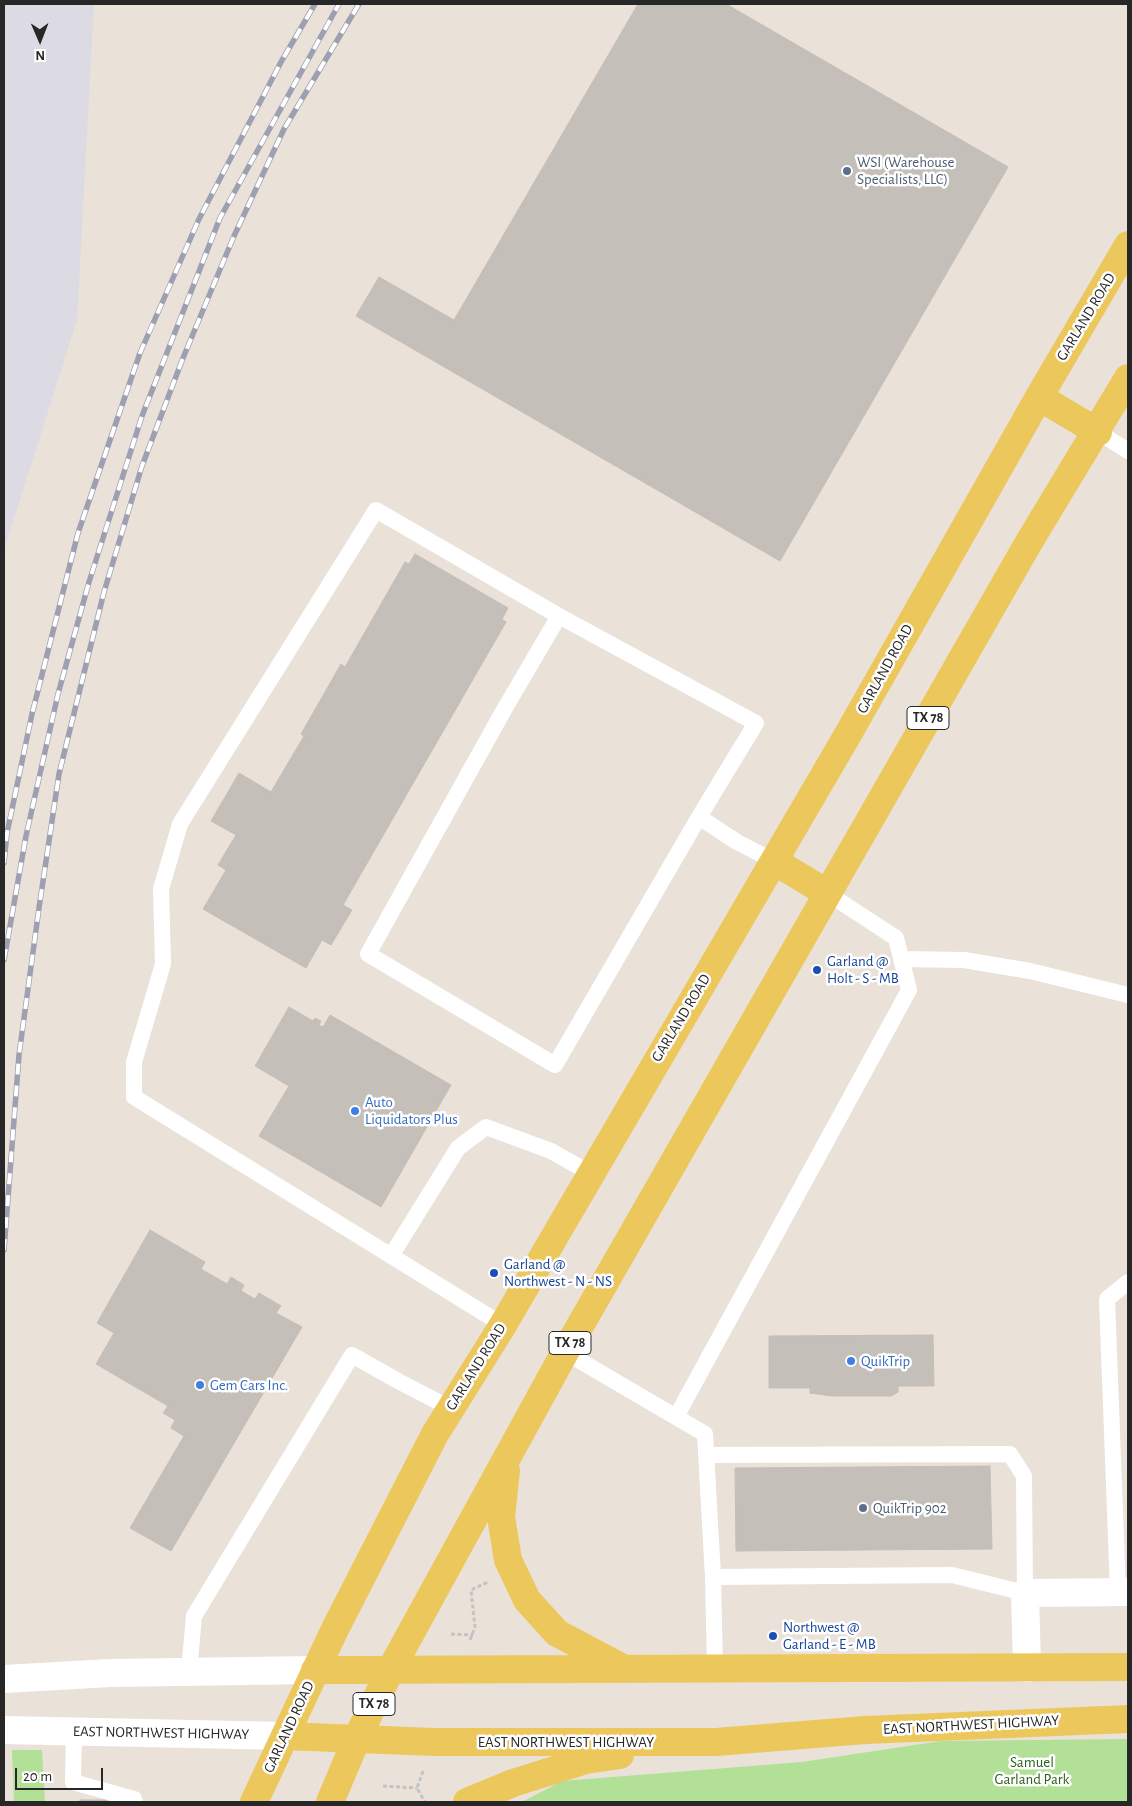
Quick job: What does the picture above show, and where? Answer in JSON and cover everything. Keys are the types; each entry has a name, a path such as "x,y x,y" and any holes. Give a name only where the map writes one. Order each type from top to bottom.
{"main road":[{"name":"GARLAND ROAD","path":"254,1802 315,1670 450,1408 503,1325 590,1173 848,736 1039,397 1128,245"},
{"name":"TX 78","path":"330,1802 357,1738 390,1670 565,1352 1029,542 1098,432 1128,378"},
{"path":"1039,397 1098,432"},
{"path":"774,862 827,893"},
{"path":"507,1459 501,1517 508,1560 527,1600 557,1633 625,1668"},
{"path":"1027,1668 1025,1593 1123,1592"},
{"path":"4,1679 110,1673 315,1670 1128,1667"},
{"name":"EAST NORTHWEST HIGHWAY","path":"4,1730 357,1738 434,1742 716,1742 865,1730 1128,1719"},
{"path":"467,1802 513,1783 586,1760 716,1742"}],"lane":[{"path":"1098,432 1128,452"},
{"path":"503,1325 134,1096 134,1062 163,964 161,889 180,824 376,510 559,616 756,723 555,1064 368,954 505,708 559,616"},
{"path":"699,817 737,842 774,862"},
{"path":"676,1417 909,990 896,938 827,893"},
{"path":"901,959 974,962 1030,971 1128,995"},
{"path":"392,1256 458,1148 486,1126 551,1152 590,1173"},
{"path":"1123,1592 1107,1299 1128,1282"},
{"path":"565,1352 705,1434 714,1577 715,1668"},
{"path":"190,1672 194,1616 352,1355 450,1408"},
{"path":"706,1455 1010,1454 1024,1476 1025,1593 952,1575 714,1577"},
{"path":"74,1731 73,1782 134,1798 136,1802"}],"path":[{"path":"470,1640 475,1627 471,1590 494,1579"},
{"path":"451,1634 473,1635"},
{"path":"425,1765 418,1788 426,1802"},
{"path":"383,1786 418,1788"}],"shaded area":[{"path":"4,4 94,4 77,320 4,550"}],"green space":[{"name":"Samuel Garland Park","path":"1128,1739 1128,1802 522,1802 562,1781 802,1762 941,1741"},
{"path":"12,1750 42,1750 45,1802 14,1802"}],"building":[{"path":"638,4 726,4 1008,167 780,561 356,316 379,277 454,320"},
{"path":"415,554 508,608 502,619 506,622 343,905 352,910 331,945 322,940 306,968 203,909 226,870 218,865 236,835 211,821 239,773 271,792 304,736 301,734 341,664 345,667 405,562 409,564"},
{"name":"Auto Liquidators Plus","path":"289,1007 313,1021 315,1018 321,1021 319,1025 323,1027 330,1015 451,1085 381,1207 259,1136 289,1086 255,1066"},
{"name":"Gem Cars Inc.","path":"150,1230 205,1262 201,1269 227,1284 231,1277 244,1285 241,1291 255,1299 259,1293 281,1306 276,1313 302,1327 171,1551 130,1528 184,1436 171,1428 175,1420 163,1413 168,1406 96,1364 114,1333 97,1323"},
{"name":"QuikTrip","path":"933,1335 934,1386 898,1386 898,1392 891,1396 832,1396 810,1393 810,1388 769,1388 769,1336"},
{"name":"QuikTrip 902","path":"990,1466 992,1549 736,1551 735,1468"},
{"path":"80,1800 107,1800 107,1802 80,1802"}],"railway":[{"path":"4,863 7,833 32,714 78,533 140,353 199,219 281,62 315,4"},
{"path":"4,960 26,836 58,694 89,582 142,416 220,218 339,4"},
{"path":"4,1250 19,1055 59,774 104,592 142,466 183,358 234,236 284,129 359,4"}],"place":[{"name":"WSI (Warehouse Specialists, LLC)","path":"847,171"},
{"name":"Garland @ Holt - S - MB","path":"817,970"},
{"name":"Auto Liquidators Plus","path":"355,1111"},
{"name":"Garland @ Northwest - N - NS","path":"494,1273"},
{"name":"QuikTrip","path":"851,1361"},
{"name":"Gem Cars Inc.","path":"200,1385"},
{"name":"QuikTrip 902","path":"863,1508"},
{"name":"Northwest @ Garland - E - MB","path":"773,1636"}]}
